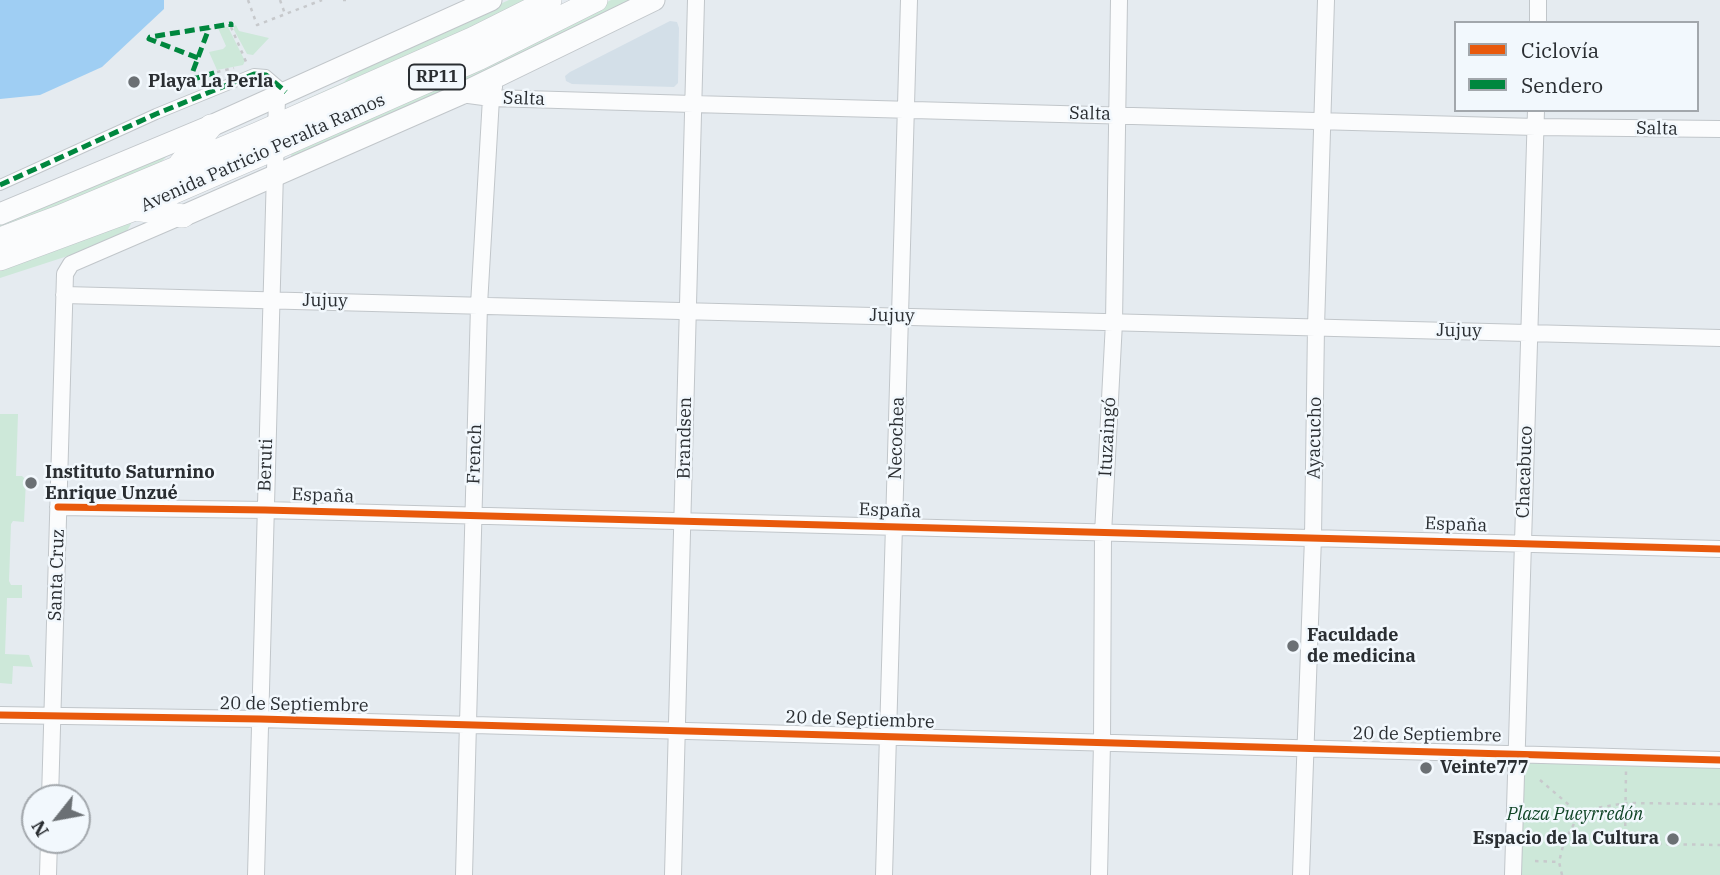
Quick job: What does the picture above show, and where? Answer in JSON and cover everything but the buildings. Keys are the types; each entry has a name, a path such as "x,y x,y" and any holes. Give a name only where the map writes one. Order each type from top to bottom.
{"main road":[{"path":"0,214 211,126 491,0"},
{"name":"Avenida Patricio Peralta Ramos","path":"0,259 135,209 550,0"},
{"name":"Avenida Patricio Peralta Ramos","path":"0,239 71,213 177,168 276,136 480,58 596,0"},
{"name":"Avenida Patricio Peralta Ramos","path":"183,216 461,94 654,0"},
{"path":"177,168 211,126"},
{"path":"135,209 183,216"}],"street":[{"name":"Brandsen","path":"673,875 696,0"},
{"name":"Necochea","path":"884,875 909,0"},
{"name":"Ituzaingó","path":"1099,875 1103,534 1114,322 1119,0"},
{"name":"Ayacucho","path":"1301,875 1313,537 1326,0"},
{"path":"1538,0 1538,21"},
{"path":"0,185 156,114 254,74 266,75 281,94"},
{"name":"French","path":"464,875 479,305 491,98 497,77"},
{"name":"Beruti","path":"256,875 276,136 281,94"},
{"name":"Salta","path":"461,94 491,98 1322,121 1536,119 1720,129"},
{"name":"Chacabuco","path":"1513,875 1536,119"},
{"name":"Avenida Patricio Peralta Ramos","path":"67,268 183,216"},
{"name":"Santa Cruz","path":"50,784 64,295 67,268"},
{"name":"Jujuy","path":"64,295 1720,338"},
{"name":"España","path":"58,507 265,510 1720,549"},
{"name":"20 de Septiembre","path":"0,715 260,719 1720,760"},
{"path":"48,875 49,854"}],"path":[{"path":"248,0 257,25 321,0"},
{"path":"280,0 285,14"},
{"path":"231,27 248,63 245,66 247,69"},
{"path":"217,72 232,68"},
{"path":"1625,843 1627,757"},
{"path":"1540,780 1583,817"},
{"path":"1562,875 1559,862 1575,822 1596,808 1626,803 1720,804"},
{"path":"1658,844 1720,845"},
{"path":"1535,861 1559,862"}],"shaded area":[{"path":"670,21 677,22 679,28 678,83 674,87 572,84 566,81 565,76 570,72"}],"green space":[{"path":"509,0 533,0 291,106 344,82 359,67"},
{"path":"611,0 638,0 491,74 293,159 291,155 292,151 482,65"},
{"path":"236,25 239,31 269,38 253,55 247,54 234,30"},
{"path":"228,27 245,61 243,65 217,70 209,52 226,46 218,28"},
{"path":"169,154 155,168 0,231 0,221"},
{"path":"132,222 127,231 117,237 0,278 0,269"},
{"path":"0,414 18,414 16,476 22,476 26,480 24,522 13,521 11,524 9,581 11,585 22,585 22,598 7,598 5,654 29,655 33,667 13,666 12,684 0,683"},
{"name":"Plaza Pueyrredón","path":"1516,753 1720,760 1720,875 1512,875"}],"water":[{"path":"0,0 164,0 164,9 102,67 40,95 0,99"}],"marked path":[{"path":"198,58 149,39 231,24 231,27"},
{"path":"193,71 209,28"},
{"path":"175,78 197,78 217,72"},
{"path":"0,185 156,114 254,74 266,75 286,92"}],"cycle path":[{"path":"58,507 265,510 1720,549"},
{"path":"0,715 260,719 1720,760"}],"place":[{"name":"Playa La Perla","path":"134,82"},
{"name":"Instituto Saturnino Enrique Unzué","path":"31,483"},
{"name":"Faculdade de medicina","path":"1293,646"},
{"name":"Veinte777","path":"1426,768"},
{"name":"Espacio de la Cultura","path":"1673,839"}]}
